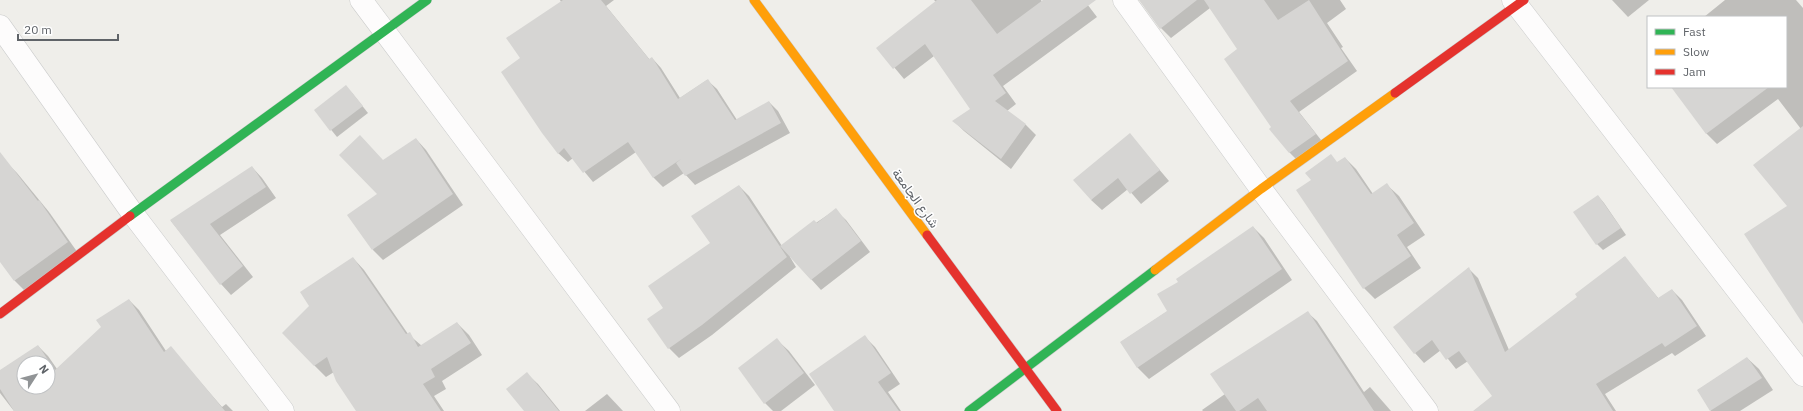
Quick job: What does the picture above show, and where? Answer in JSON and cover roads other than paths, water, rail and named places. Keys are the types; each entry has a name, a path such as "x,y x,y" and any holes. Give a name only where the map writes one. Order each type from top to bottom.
{"street":[{"path":"361,0 669,411"},
{"path":"0,314 133,214 427,0"},
{"name":"شارع الجامعة","path":"754,0 1057,411"},
{"path":"1124,0 1427,411"},
{"path":"968,411 1262,189 1518,2 1803,375"},
{"path":"0,26 133,214 283,411"}]}
